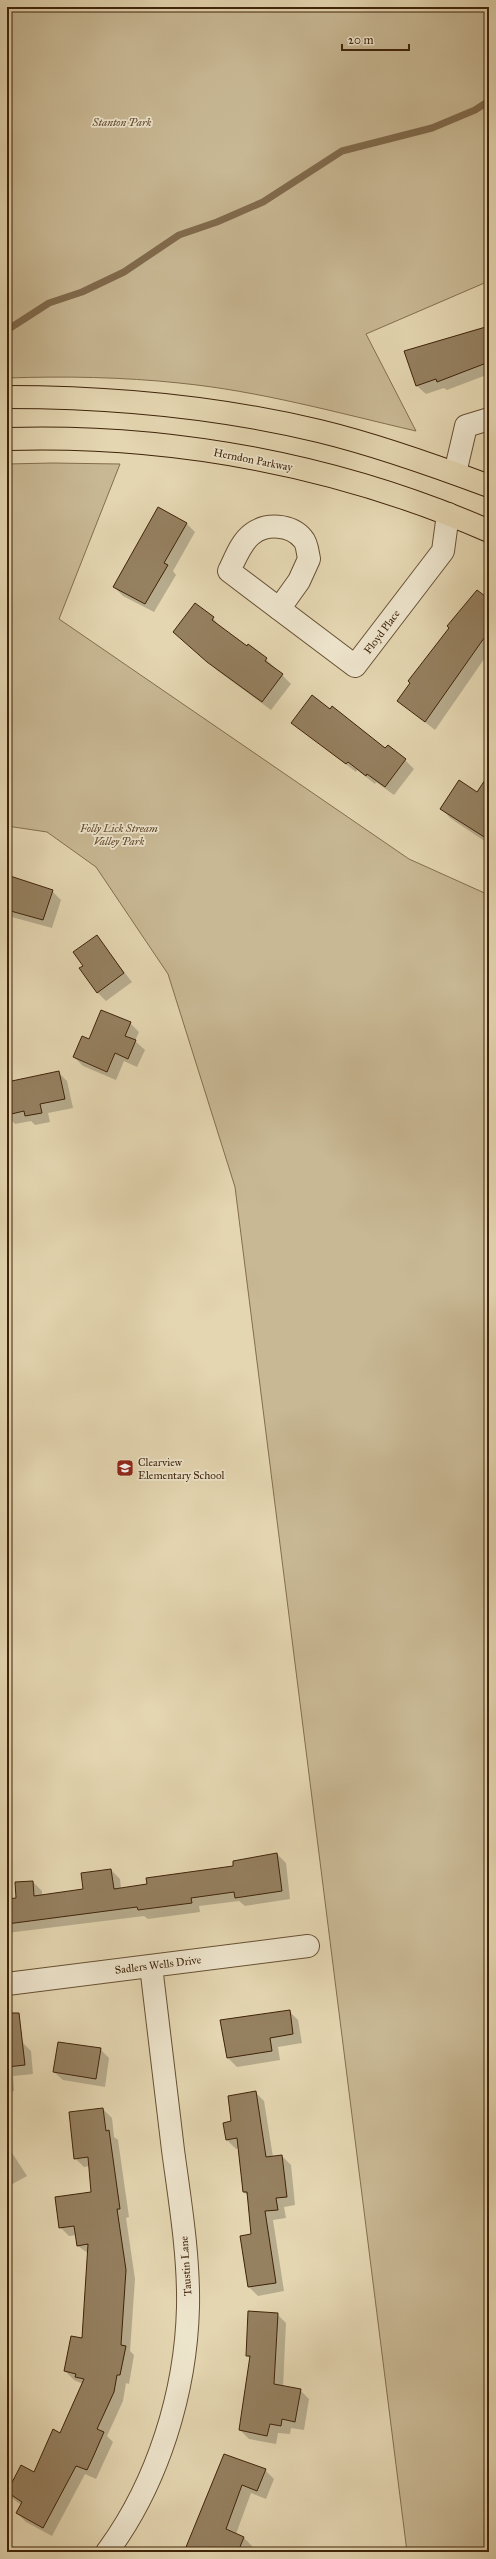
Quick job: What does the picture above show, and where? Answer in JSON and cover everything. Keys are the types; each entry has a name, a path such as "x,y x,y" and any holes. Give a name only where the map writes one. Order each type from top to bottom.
{"main road":[{"path":"7,397 131,402 251,417 366,444 455,473 489,486"},
{"name":"Herndon Parkway","path":"7,439 120,441 241,456 359,483 448,514 489,531"}],"street":[{"path":"455,473 466,426 489,419"},
{"name":"Floyd Place","path":"279,609 355,666 443,551 448,514"},
{"name":"Sadlers Wells Drive","path":"7,1984 308,1946"},
{"name":"Taustin Lane","path":"107,2552 137,2504 159,2455 175,2404 184,2353 188,2308 187,2258 151,1966"}],"green space":[{"name":"Stanton Park","path":"7,7 481,7 489,18 489,281 366,334 416,431 299,403 239,391 209,387 115,378 7,378"},
{"name":"Folly Lick Stream Valley Park","path":"7,464 120,464 59,619 409,859 489,895 489,2552 407,2552 235,1187 168,974 96,867 47,832 7,826"}],"building":[{"path":"489,326 489,362 437,382 436,379 416,386 404,351"},
{"path":"158,507 187,523 164,563 168,565 145,604 113,587"},
{"path":"477,590 489,599 489,631 425,722 397,701 410,683 408,681 449,628 447,626"},
{"path":"195,603 214,617 212,620 247,646 248,644 267,658 265,661 283,674 262,702 207,662 173,632"},
{"path":"312,695 330,709 332,706 385,748 388,745 406,759 385,787 367,774 366,776 348,762 346,764 291,723"},
{"path":"489,774 489,840 440,809 459,780 477,792"},
{"path":"7,875 53,890 43,920 7,910"},
{"path":"97,935 124,973 97,993 79,968 83,966 73,952"},
{"path":"101,1010 131,1022 125,1036 136,1040 128,1059 115,1053 107,1072 73,1057 82,1036 89,1039"},
{"path":"59,1071 65,1099 40,1104 42,1113 25,1116 24,1111 7,1115 7,1082"},
{"path":"277,1853 282,1891 235,1898 234,1892 191,1898 192,1903 138,1910 137,1907 7,1924 7,1899 16,1898 15,1882 33,1881 34,1896 83,1889 81,1873 111,1869 114,1889 147,1884 146,1878 233,1866 233,1861"},
{"path":"290,2010 293,2034 270,2038 272,2051 227,2058 220,2020"},
{"path":"7,2013 19,2013 25,2065 7,2067"},
{"path":"58,2042 101,2048 96,2079 53,2072"},
{"path":"256,2091 266,2157 282,2155 287,2197 276,2198 278,2210 265,2211 276,2283 248,2287 240,2236 251,2234 247,2192 243,2192 237,2138 226,2140 223,2123 231,2121 228,2096"},
{"path":"103,2108 106,2131 109,2130 120,2209 117,2209 126,2270 121,2345 126,2346 120,2375 117,2375 114,2392 97,2429 104,2432 94,2455 87,2470 76,2466 43,2528 16,2513 22,2502 7,2492 21,2465 34,2472 53,2429 60,2433 84,2379 75,2377 76,2374 64,2371 71,2336 82,2338 88,2244 77,2246 74,2226 59,2228 55,2197 91,2192 88,2157 74,2159 69,2112"},
{"path":"248,2311 278,2313 274,2384 301,2389 295,2422 282,2419 281,2426 270,2424 267,2436 239,2430 250,2356 246,2356"},
{"path":"224,2454 266,2469 257,2491 242,2485 226,2529 244,2537 238,2552 184,2552"}],"waterway":[{"path":"7,330 49,303 82,292 124,272 179,235 217,222 263,202 342,151 432,128 475,110 489,101"}],"place":[{"name":"Clearview Elementary School","path":"125,1468"}]}
